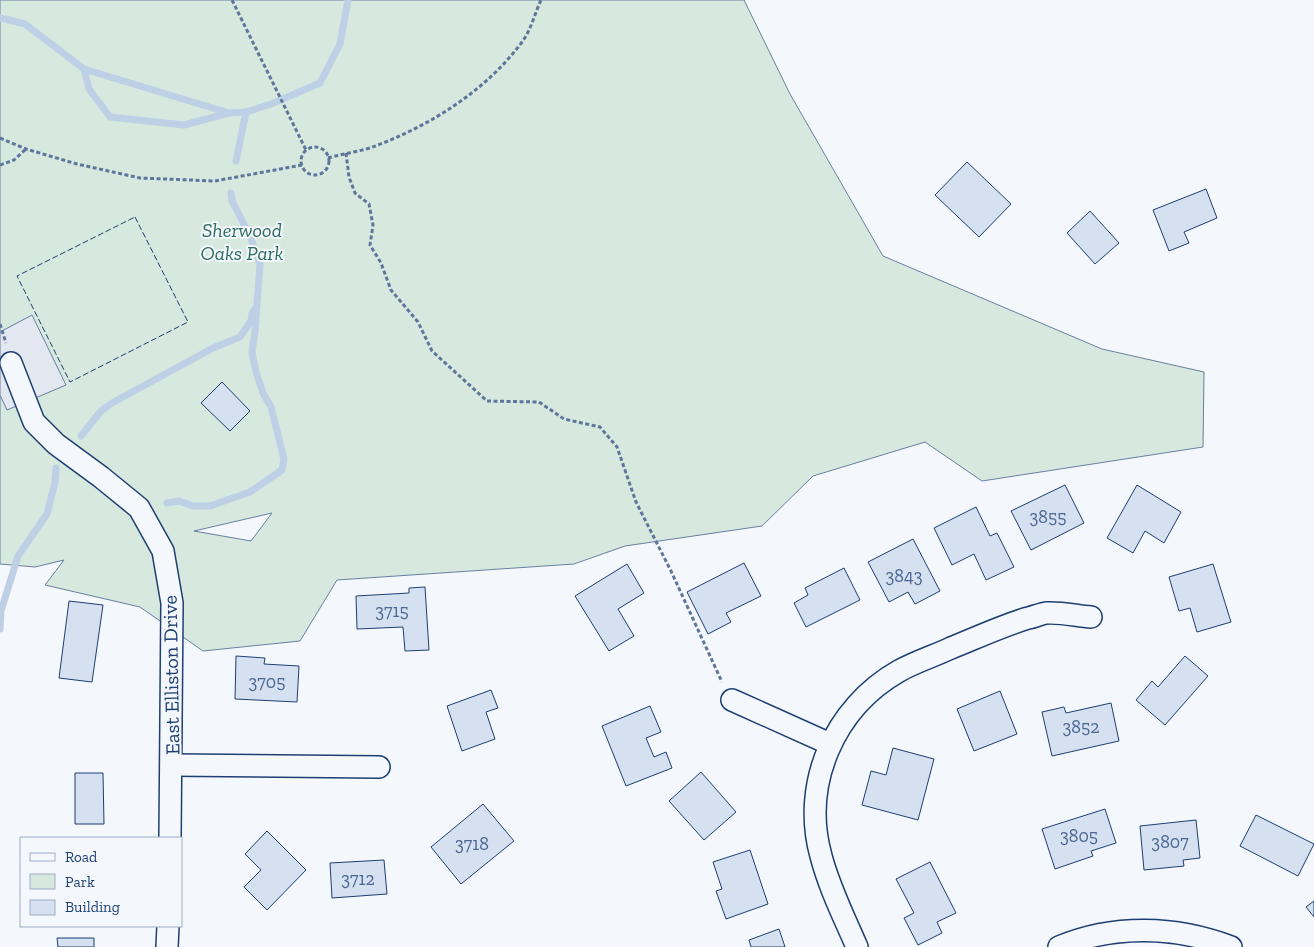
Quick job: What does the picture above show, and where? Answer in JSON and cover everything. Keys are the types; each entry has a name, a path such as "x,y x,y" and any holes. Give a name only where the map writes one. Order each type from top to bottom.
{"street":[{"name":"East Elliston Drive","path":"11,363 34,422 56,444 139,508 163,551 172,603 170,837"},
{"path":"857,947 829,880 821,855 816,829 816,800 820,776 830,744 842,725 857,706 877,687 898,672 1007,625 1046,613 1092,617"},
{"path":"732,700 830,744"},
{"path":"172,765 379,767"},
{"path":"167,947 168,927"},
{"path":"1059,947 1103,933 1155,930 1207,938 1231,947"}],"path":[{"path":"232,0 306,150"},
{"path":"328,158 369,148 452,109 495,73 523,41 541,0"},
{"path":"0,138 77,164 140,178 215,181 302,164"},
{"path":"312,147 320,148 327,153 328,158 328,167 321,173 308,172 302,164 303,155 306,150 312,147"},
{"path":"0,165 14,160 26,148"},
{"path":"346,153 348,177 355,193 369,204 373,225 370,245 381,263 391,290 418,322 432,351 487,401 539,402 564,419 600,427 617,447 636,502 671,571 712,663 732,700"}],"green space":[{"name":"Sherwood Oaks Park","path":"0,0 744,0 790,94 883,256 1102,349 1204,372 1203,447 982,481 925,442 813,476 762,526 625,546 574,564 337,580 300,641 203,651 140,607 45,585 64,560 35,567 0,564","holes":["272,513 251,541 194,531"]}],"shaded area":[{"path":"32,315 66,385 7,410 0,395 0,332"}],"building":[{"path":"967,162 1011,204 979,237 935,195"},
{"path":"1206,189 1217,218 1184,232 1189,243 1169,251 1153,210"},
{"path":"1090,211 1119,243 1095,264 1067,233"},
{"path":"222,382 250,411 230,431 201,403"},
{"path":"1065,485 1084,523 1031,550 1011,511"},
{"path":"1137,485 1181,512 1164,543 1145,531 1133,553 1107,538"},
{"path":"976,507 990,536 997,533 1014,567 986,580 974,554 952,565 934,528"},
{"path":"913,539 940,591 915,604 908,592 889,602 868,562"},
{"path":"744,563 761,596 726,613 731,622 708,634 687,592"},
{"path":"627,564 644,593 618,609 634,636 609,651 575,596"},
{"path":"1213,564 1231,622 1197,632 1190,608 1179,611 1169,577"},
{"path":"844,568 860,600 806,627 794,603 808,595 805,588"},
{"path":"425,587 429,650 405,651 403,627 357,629 356,596 409,593 409,588"},
{"path":"69,601 103,605 92,682 59,678"},
{"path":"236,656 265,658 264,664 299,666 297,702 235,699"},
{"path":"1185,656 1208,676 1165,725 1136,700 1152,681 1158,687"},
{"path":"491,690 498,708 486,712 495,739 462,751 447,706"},
{"path":"1000,691 1017,734 974,751 957,709"},
{"path":"1111,703 1119,741 1052,756 1042,712 1064,707 1066,713"},
{"path":"650,706 661,732 646,738 654,757 666,752 672,768 626,786 602,726"},
{"path":"893,748 934,759 918,820 862,805 871,771 886,775"},
{"path":"701,772 736,812 704,840 669,801"},
{"path":"75,773 103,773 104,824 75,824"},
{"path":"483,804 514,841 461,884 431,847"},
{"path":"1105,809 1116,843 1091,851 1093,856 1055,869 1042,829"},
{"path":"1256,815 1314,844 1298,876 1240,846"},
{"path":"1196,820 1200,858 1183,860 1184,866 1144,870 1140,826"},
{"path":"267,831 306,870 267,910 244,887 261,870 245,854"},
{"path":"750,850 768,904 726,919 716,891 722,889 713,862"},
{"path":"384,860 387,894 332,898 330,863"},
{"path":"930,862 956,913 937,922 942,933 918,945 904,918 914,913 896,879"},
{"path":"1314,901 1314,917 1306,907"},
{"path":"779,929 785,947 751,947 749,940"},
{"path":"57,938 94,938 94,947 58,947"}],"waterway":[{"path":"0,18 25,24 84,69 89,89 110,117 184,125 229,113 246,112 271,104 320,83 340,44 348,0"},
{"path":"84,69 229,113"},
{"path":"236,161 246,112"},
{"path":"167,503 179,501 193,506 210,506 250,492 282,470 284,459 271,407 263,393 252,352 260,264 250,236 232,201 231,193"},
{"path":"81,436 101,411 112,403 213,348 240,337 251,321 252,313 255,309"},
{"path":"0,629 1,611 18,556 47,514 55,482 56,468"}],"fence":[{"path":"135,217 188,322 70,382 17,276 135,217"}]}
